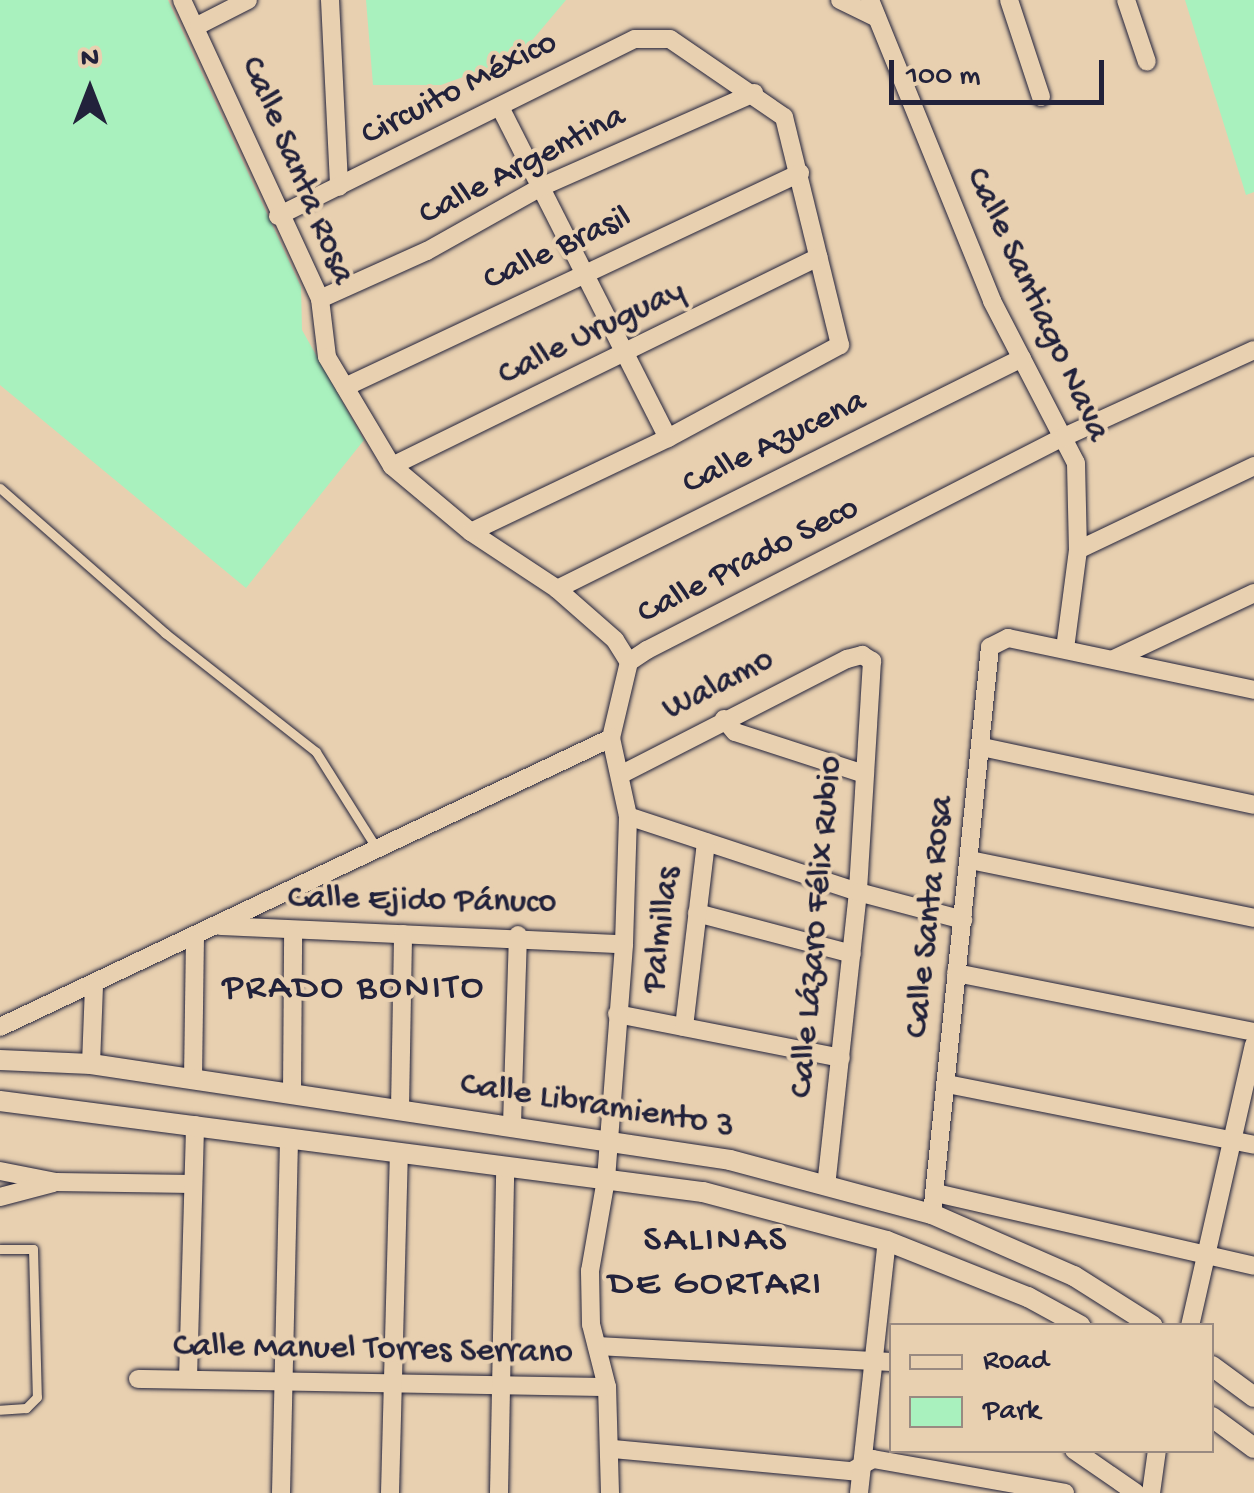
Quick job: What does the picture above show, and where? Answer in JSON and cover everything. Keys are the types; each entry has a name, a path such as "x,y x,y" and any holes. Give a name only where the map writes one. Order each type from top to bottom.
{"street":[{"name":"Calle Santa Rosa","path":"182,0 198,26 278,216 320,300 320,341 392,466 471,532 556,589 615,640 630,662"},
{"path":"198,26 248,0"},
{"path":"330,0 339,187"},
{"path":"840,0 874,9"},
{"path":"1009,0 1041,97"},
{"path":"1126,0 1147,62"},
{"name":"Calle Santiago Nava","path":"874,9 961,230 1076,464 1078,550 1065,648"},
{"name":"Circuito México","path":"278,216 648,37 670,39 784,116 818,258 842,334 831,354 668,438"},
{"name":"Calle Argentina","path":"320,300 427,251 541,187 754,93"},
{"path":"471,532 668,438 587,272 500,108"},
{"name":"Calle Brasil","path":"344,387 800,173"},
{"name":"Calle Uruguay","path":"392,466 627,356 818,258"},
{"name":"Calle Prado Seco","path":"611,738 630,662 1064,438 1254,350"},
{"name":"Calle Azucena","path":"556,589 1022,358"},
{"path":"1078,550 1254,466"},
{"path":"1114,659 1254,593"},
{"name":"Calle Santa Rosa","path":"934,1204 990,647 1008,638 1065,648"},
{"path":"1065,648 1254,690"},
{"name":"Walamo","path":"622,774 847,659 862,655 872,662 872,674"},
{"name":"Calle Lázaro Félix Rubio","path":"826,1184 858,892 872,674"},
{"path":"724,719 735,732 864,774"},
{"path":"0,1027 94,987 611,738 622,774 628,816 624,944 606,1178 590,1270 613,1449 610,1493"},
{"path":"982,746 1254,806"},
{"path":"628,816 858,892 964,920"},
{"name":"Palmillas","path":"684,1026 706,842"},
{"path":"970,860 1254,918"},
{"path":"698,914 852,954"},
{"name":"Calle Ejido Pánuco","path":"218,926 293,934 518,936 624,944"},
{"path":"292,1094 293,934"},
{"path":"400,1109 403,934"},
{"path":"192,1079 196,936"},
{"path":"512,1124 518,936"},
{"path":"956,973 1254,1032"},
{"path":"91,1064 94,987"},
{"path":"617,1014 841,1058"},
{"path":"1191,1323 1254,1045"},
{"name":"Calle Libramiento 3","path":"0,1060 91,1064 608,1138 934,1204 1074,1276 1148,1323"},
{"path":"947,1084 1254,1145"},
{"name":"Calle Libramiento 3","path":"0,1100 606,1178 742,1200 887,1241 1028,1297 1076,1323"},
{"path":"188,1379 195,1126"},
{"path":"280,1493 289,1138"},
{"path":"390,1493 399,1152"},
{"path":"499,1493 505,1166"},
{"path":"0,1171 56,1182 193,1184"},
{"path":"0,1198 56,1182"},
{"path":"934,1204 1254,1266"},
{"path":"859,1493 882,1360 887,1241"},
{"path":"598,1346 882,1360"},
{"path":"1214,1367 1254,1397"},
{"name":"Calle Manuel Torres Serrano","path":"138,1379 607,1387"},
{"path":"1214,1418 1254,1448"},
{"path":"613,1449 852,1471 873,1460 1066,1493"},
{"path":"1079,1453 1140,1492"},
{"path":"1140,1492 1156,1453"},
{"path":"1106,1493 1140,1492"}],"lane":[{"path":"0,488 165,632 316,752 378,850"},
{"path":"0,1250 33,1249 37,1397 26,1408 0,1410"}],"green space":[{"path":"0,0 168,0 301,287 302,330 364,440 246,588 0,385"},
{"path":"366,0 566,0 518,57 441,85 373,85"},
{"path":"1185,0 1254,0 1254,192 1246,195"}],"district":[{"name":"PRADO BONITO","path":"354,990"},
{"name":"SALINAS DE GORTARI","path":"716,1264"}]}
